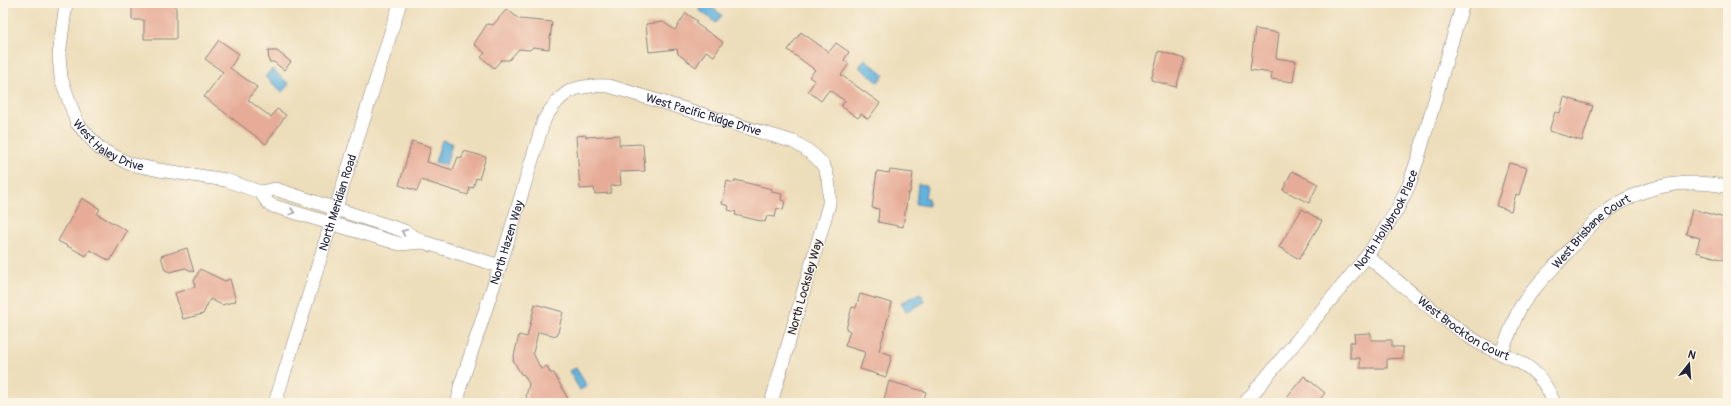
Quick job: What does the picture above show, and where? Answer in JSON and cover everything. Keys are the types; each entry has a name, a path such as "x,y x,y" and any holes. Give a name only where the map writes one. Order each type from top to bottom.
{"street":[{"name":"West Haley Drive","path":"66,3 59,55 61,78 77,123 100,149 130,164 226,180 260,192 275,189 404,231 423,242 500,266"},
{"name":"North Meridian Road","path":"275,403 400,3"},
{"name":"North Hollybrook Place","path":"1245,403 1367,256 1390,222 1409,185 1418,158 1463,3"},
{"name":"West Pacific Ridge Drive","path":"570,90 589,85 609,86 789,140 815,154 826,170"},
{"name":"North Hazen Way","path":"458,403 460,387 500,266 544,120 554,104 570,90"},
{"name":"North Locksley Way","path":"771,403 829,204 830,187 826,170"},
{"name":"West Brisbane Court","path":"1501,353 1520,309 1530,294 1587,229 1615,206 1641,192 1666,185 1702,183 1728,187"},
{"name":"West Haley Drive","path":"260,192 270,205 400,244 423,242"},
{"name":"West Brockton Court","path":"1367,256 1469,337 1529,367 1541,378 1550,390 1554,403"}],"water":[{"path":"703,3 706,3 722,15 716,23 698,9"},
{"path":"865,59 884,75 878,82 859,67"},
{"path":"272,69 289,84 282,92 265,77"},
{"path":"442,140 452,143 446,165 435,162"},
{"path":"918,184 926,185 925,187 927,187 925,198 928,198 928,206 916,204"},
{"path":"920,293 925,302 906,312 901,303"},
{"path":"576,368 587,386 580,390 569,371"}],"building":[{"path":"132,3 176,3 176,39 144,39 144,20 132,20"},
{"path":"507,9 519,19 552,22 549,49 533,47 530,50 519,49 509,60 501,60 494,68 481,57 485,53 474,44 487,24 493,25"},
{"path":"686,13 697,21 695,23 723,42 714,56 706,51 696,67 678,54 677,49 649,52 646,24 663,22 675,30"},
{"path":"1255,29 1279,33 1276,58 1296,61 1293,82 1271,79 1272,73 1250,70"},
{"path":"801,32 829,52 836,43 849,52 844,60 849,64 841,75 880,103 868,119 861,114 858,118 841,106 845,101 829,90 821,101 808,91 815,81 809,77 815,70 788,50"},
{"path":"219,40 239,54 230,68 257,87 248,100 271,117 277,109 286,115 266,144 204,97 223,72 205,59"},
{"path":"268,51 277,51 291,62 284,70 274,62 269,62"},
{"path":"1159,51 1185,59 1176,87 1151,80"},
{"path":"1564,97 1593,106 1582,141 1549,131 1555,112 1560,113"},
{"path":"585,135 586,137 619,135 619,145 643,144 645,171 620,172 621,185 611,186 611,193 595,194 594,188 580,189 576,136"},
{"path":"412,141 431,147 427,162 453,170 458,157 462,158 464,151 486,157 479,179 476,178 473,188 470,187 468,195 421,180 417,191 399,185"},
{"path":"1509,163 1527,168 1519,195 1516,194 1511,211 1496,206"},
{"path":"890,170 913,173 910,193 908,193 903,227 878,222 879,209 872,208 877,171 889,173"},
{"path":"1292,171 1318,184 1309,203 1283,190"},
{"path":"735,180 772,189 772,192 782,194 781,200 785,201 783,210 777,208 775,217 767,216 765,222 735,215 736,212 728,210 729,206 722,204 727,181 734,183"},
{"path":"82,198 100,209 97,214 127,231 110,261 90,250 86,256 58,241"},
{"path":"1302,209 1322,221 1299,259 1279,247"},
{"path":"1692,209 1728,219 1728,261 1696,252 1700,238 1686,234"},
{"path":"187,248 194,272 185,268 170,272 165,270 161,256"},
{"path":"200,269 225,281 230,279 236,301 222,305 210,299 203,314 183,319 175,293 195,287 194,281"},
{"path":"860,294 892,303 879,351 892,355 886,377 860,369 865,352 845,346 850,331 846,329 852,307 856,308"},
{"path":"535,304 563,312 557,336 538,332 533,353 541,369 547,366 550,373 554,373 568,399 560,403 530,403 526,396 529,384 513,360 519,335 527,337"},
{"path":"1371,333 1371,340 1392,340 1392,347 1403,347 1403,358 1387,359 1387,368 1360,368 1360,358 1350,358 1350,342 1355,342 1354,334"},
{"path":"1304,376 1325,393 1317,403 1292,403 1286,398"},
{"path":"889,381 926,392 923,403 883,403"}]}
